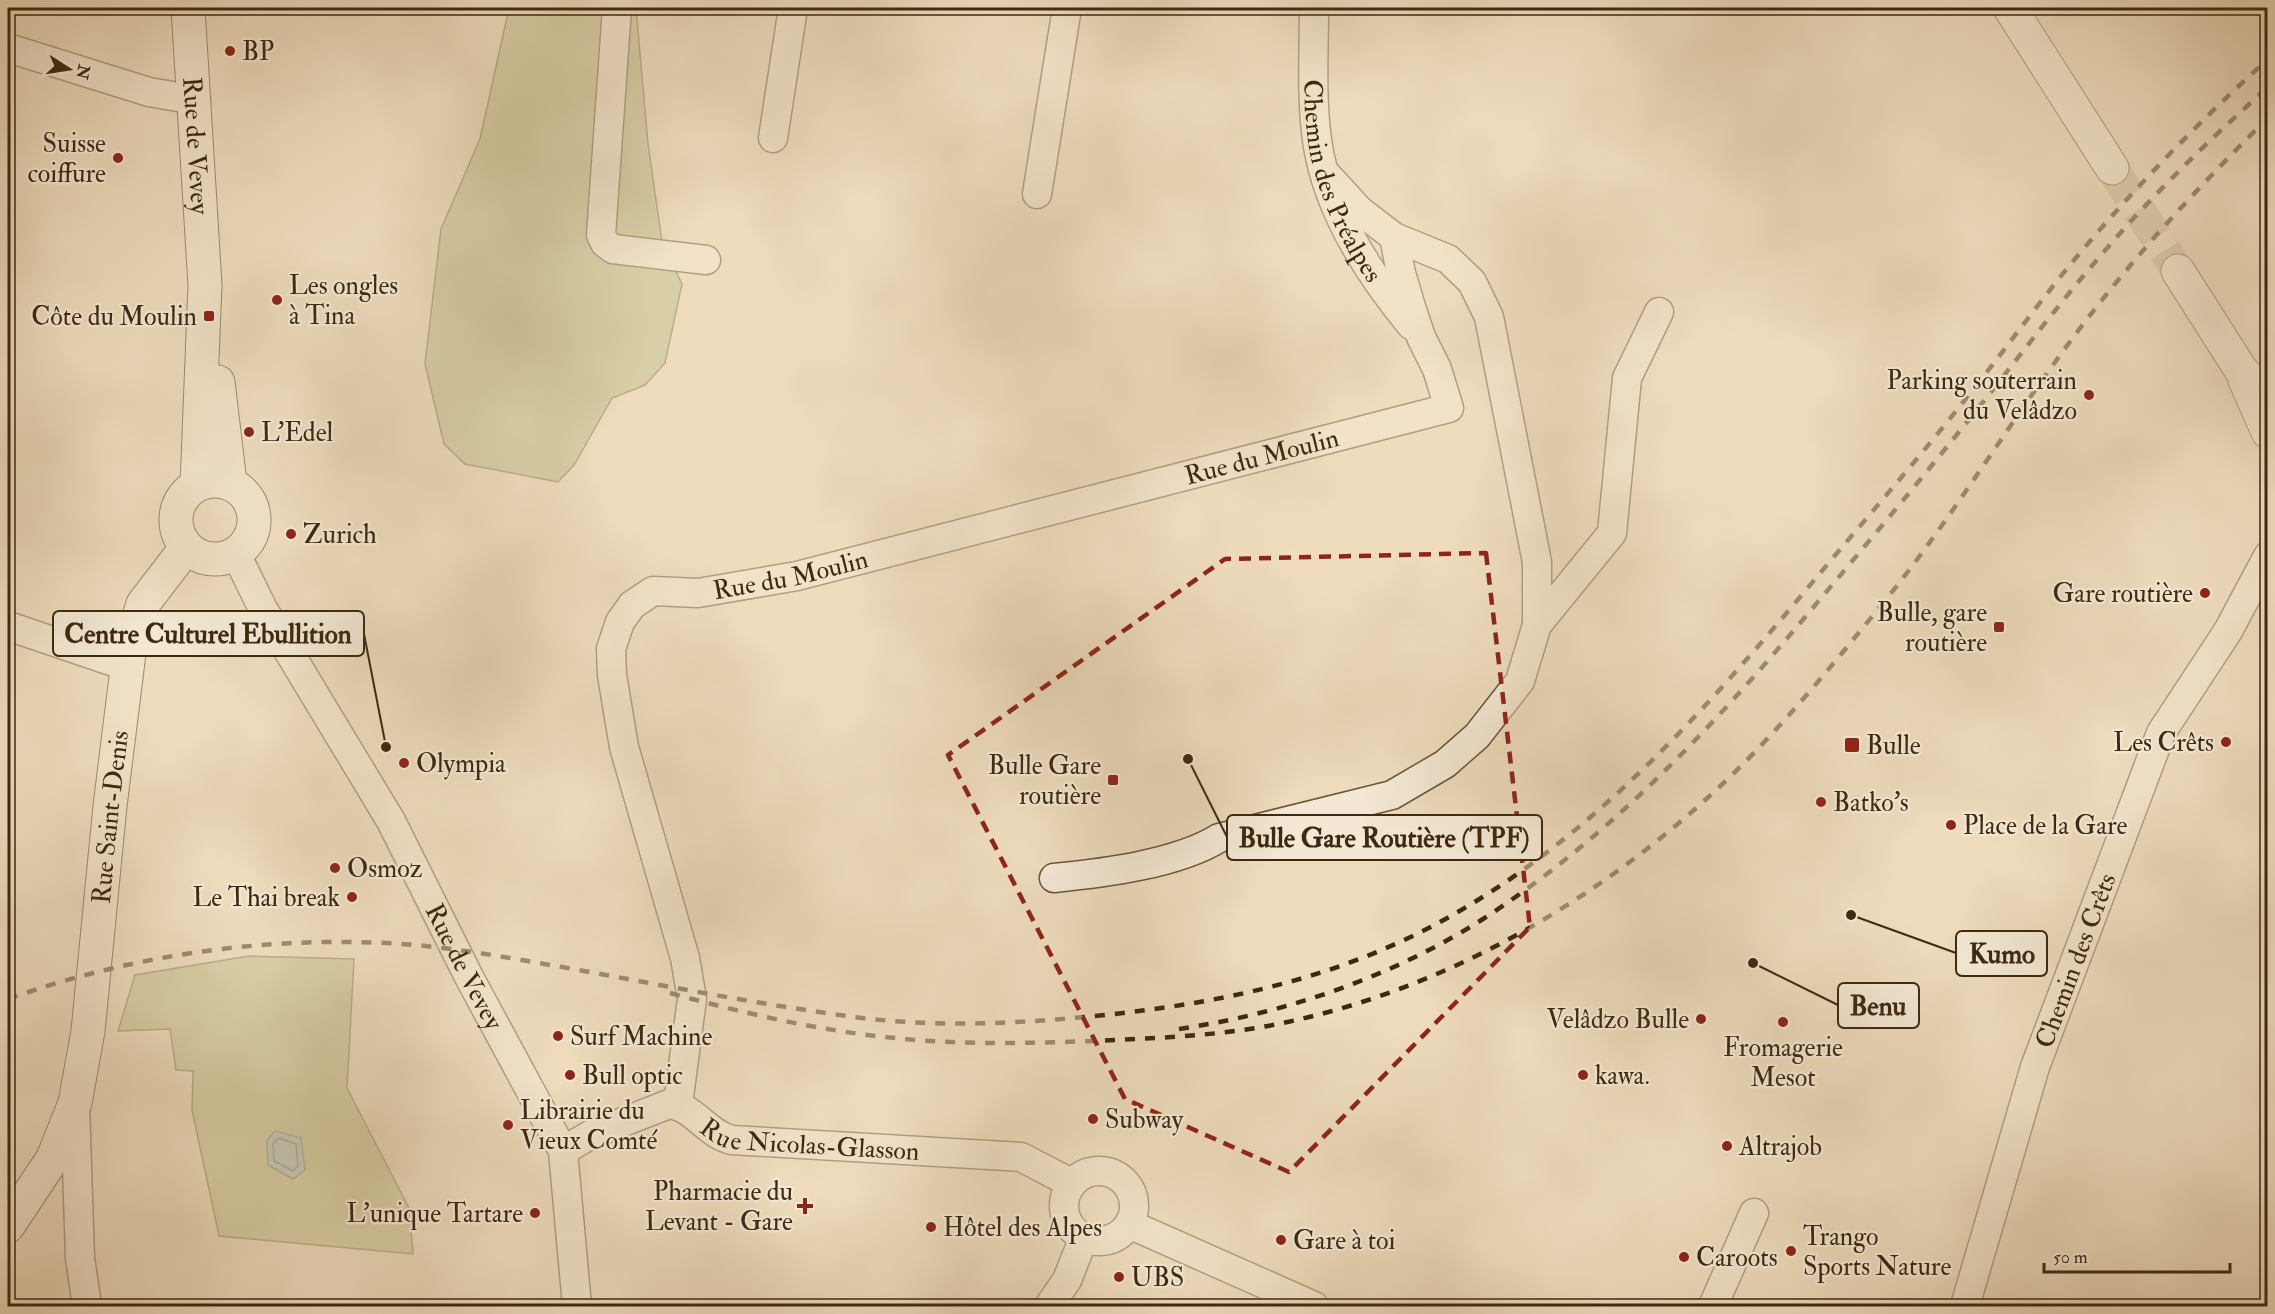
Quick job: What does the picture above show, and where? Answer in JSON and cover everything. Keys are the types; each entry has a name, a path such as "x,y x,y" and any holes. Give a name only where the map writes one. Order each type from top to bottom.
{"main road":[{"name":"Rue de Vevey","path":"188,8 205,285 230,483"},
{"path":"2010,8 2112,168"},
{"path":"2178,271 2241,370 2268,432"},
{"name":"Rue de Vevey","path":"197,484 205,285"},
{"path":"2241,370 2268,399"},
{"path":"210,480 230,483 242,490 250,502 254,517 252,533 245,546 236,554 211,560 197,556 186,548 178,536 175,522 177,509 184,495 197,484 210,480"},
{"name":"Rue Saint-Denis","path":"8,1226 53,1158 75,1103 88,1031 110,806 133,629 143,604 186,548"}],"street":[{"path":"616,8 601,235 605,243 613,249 706,260"},
{"path":"772,138 793,8"},
{"path":"1037,194 1067,8"},
{"name":"Chemin des Préalpes","path":"1314,8 1314,98 1317,141 1325,173 1343,221 1384,292 1421,337"},
{"path":"8,48 149,92 195,100"},
{"path":"1219,838 1392,795 1445,764 1477,736 1520,681 1537,625 1537,562 1489,316 1472,282 1448,259 1394,237 1359,210 1325,173"},
{"name":"Chemin des Préalpes","path":"1394,237 1401,273 1421,337 1437,369 1449,408"},
{"path":"1537,625 1612,533 1627,378 1659,312"},
{"name":"Rue du Moulin","path":"678,1104 691,990 685,958 624,747 612,675 611,649 620,622 632,605 653,591 674,590 698,593 797,576 1449,408"},
{"name":"Rue de Vevey","path":"236,554 263,609 391,821 469,977 563,1151 577,1306"},
{"name":"Chemin des Crêts","path":"1965,1306 2035,1066 2106,873 2161,733 2228,631 2268,556"},
{"name":"Chemin des Crêts","path":"2228,631 2268,602"},
{"path":"8,627 111,661 127,664"},
{"name":"Rue Saint-Denis","path":"75,1103 80,1258 87,1306"},
{"name":"Rue Nicolas-Glasson","path":"563,1151 590,1135 663,1105 678,1104 720,1138 1021,1157 1071,1183"},
{"path":"1092,1171 1115,1174 1131,1191 1133,1214 1129,1224 1122,1232 1104,1240 1084,1237 1075,1232 1065,1213 1066,1192 1071,1183 1092,1171"},
{"path":"1713,1306 1754,1213"},
{"path":"1129,1224 1314,1306"},
{"path":"1048,1306 1067,1280 1084,1237"}],"highlighted area":[{"path":"1486,553 1530,927 1289,1172 1125,1099 948,755 1225,559"}],"green space":[{"path":"509,8 636,8 648,144 662,242 682,284 665,363 645,385 612,398 574,465 558,482 465,464 444,444 425,364 441,229 480,139"},
{"path":"249,956 354,959 347,1088 409,1208 413,1254 219,1236 192,1110 193,1071 176,1070 170,1029 118,1031 135,975"}],"water":[{"path":"275,1131 301,1138 305,1170 293,1179 268,1165 267,1140"}],"tunnel":[{"path":"2112,168 2178,271"}],"railway":[{"path":"8,999 100,971 194,953 290,943 387,943 497,956 824,1013 925,1023 988,1023 1114,1014 1201,1002 1286,983 1369,955 1409,938 1449,917 1501,885 1550,850 1642,770 1685,727 1767,636 1948,421 2055,284 2128,198 2220,104 2268,59"},
{"path":"1179,1029 1259,1013 1337,990 1375,975 1448,940 1483,919 1530,887 1575,852 1659,777 1737,696 1932,466 2064,299 2116,238 2179,171 2268,87"},
{"path":"670,993 786,1021 845,1032 905,1039 1023,1043 1189,1036 1283,1023 1348,1006 1412,984 1474,957 1534,925 1591,890 1646,850 1746,761 1785,719 1896,587 1967,490 2034,391 2103,299 2171,219 2268,118"}],"place":[{"name":"BP","path":"230,51"},
{"name":"Suisse coiffure","path":"118,158"},
{"name":"Les ongles à Tina","path":"277,300"},
{"name":"Côte du Moulin","path":"209,316"},
{"name":"Parking souterrain du Velâdzo","path":"2089,395"},
{"name":"L'Edel","path":"249,432"},
{"name":"Zurich","path":"291,534"},
{"name":"Gare routière","path":"2205,593"},
{"name":"Bulle, gare routière","path":"1999,627"},
{"name":"Les Crêts","path":"2226,742"},
{"name":"Bulle","path":"1852,745"},
{"name":"Centre Culturel Ebullition","path":"386,747"},
{"name":"Bulle Gare Routière (TPF)","path":"1188,759"},
{"name":"Olympia","path":"404,763"},
{"name":"Bulle Gare routière","path":"1113,780"},
{"name":"Batko's","path":"1821,802"},
{"name":"Place de la Gare","path":"1951,825"},
{"name":"Osmoz","path":"335,868"},
{"name":"Le Thai break","path":"352,897"},
{"name":"Kumo","path":"1851,915"},
{"name":"Benu","path":"1753,963"},
{"name":"Velâdzo Bulle","path":"1701,1019"},
{"name":"Fromagerie Mesot","path":"1783,1022"},
{"name":"Surf Machine","path":"558,1036"},
{"name":"Bull optic","path":"570,1075"},
{"name":"kawa.","path":"1583,1075"},
{"name":"Subway","path":"1093,1119"},
{"name":"Librairie du Vieux Comté","path":"508,1125"},
{"name":"Altrajob","path":"1727,1146"},
{"name":"Pharmacie du Levant - Gare","path":"805,1206"},
{"name":"L'unique Tartare","path":"535,1213"},
{"name":"Hôtel des Alpes","path":"931,1227"},
{"name":"Gare à toi","path":"1281,1240"},
{"name":"Trango Sports Nature","path":"1791,1251"},
{"name":"Caroots","path":"1684,1257"},
{"name":"UBS","path":"1119,1277"}]}
